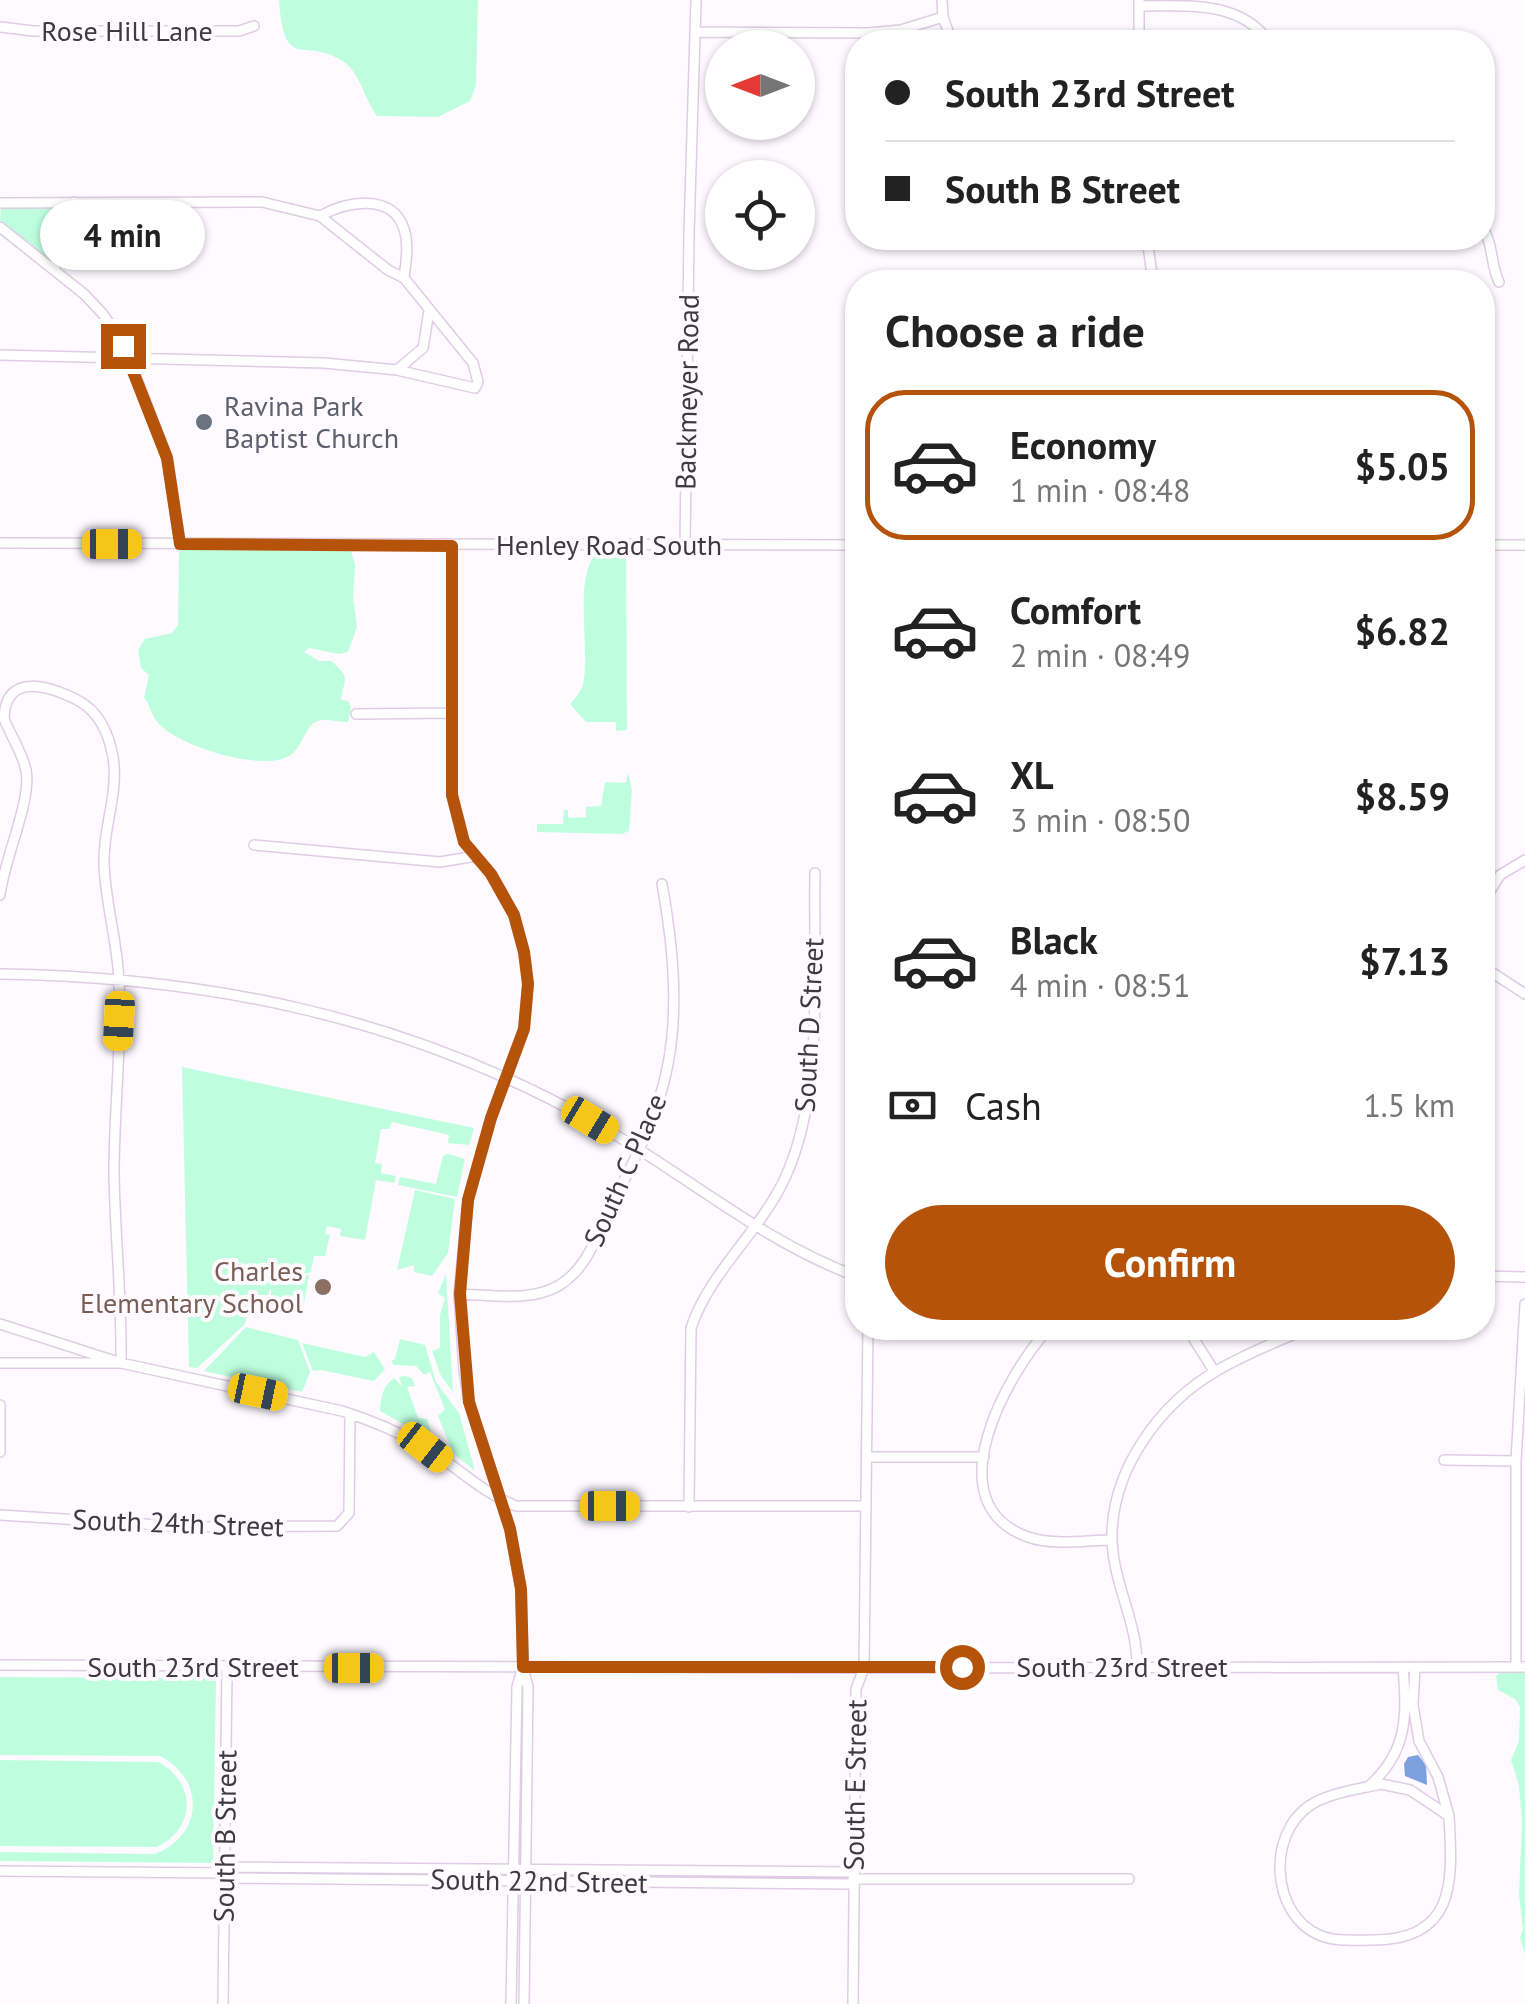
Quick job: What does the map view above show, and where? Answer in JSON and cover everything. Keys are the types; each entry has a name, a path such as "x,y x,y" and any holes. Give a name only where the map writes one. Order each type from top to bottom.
{"street":[{"name":"Backmeyer Road","path":"685,544 696,0"},
{"path":"942,0 948,30"},
{"path":"1139,30 1138,3 1222,7 1234,10 1259,30"},
{"path":"900,30 943,17"},
{"name":"Rose Hill Lane","path":"0,27 33,31 239,31 254,26"},
{"path":"695,32 845,33"},
{"path":"0,202 243,201 320,216 388,270 404,278 473,363 478,381 475,388 397,370 281,361 0,355"},
{"path":"55,271 57,233 74,202"},
{"path":"320,216 363,203 380,204 394,212 405,233 404,278"},
{"path":"0,227 102,313 122,342 167,458 180,544"},
{"path":"1495,274 1499,282"},
{"path":"397,370 423,348 429,311"},
{"name":"Henley Road South","path":"0,543 845,545"},
{"path":"1495,545 1525,545"},
{"path":"452,546 452,795 464,842 491,874 514,915 528,984 524,1029 491,1118 468,1200 460,1294 469,1402 501,1500 521,1589 523,1667 528,1687 524,2004"},
{"path":"0,895 28,784 26,766 4,711 14,692 26,686 40,686 63,693 90,709 111,748 116,778 104,862 119,979 114,1187 121,1363"},
{"path":"356,714 451,713"},
{"path":"254,845 440,862 476,856"},
{"path":"1495,883 1500,875 1525,860"},
{"name":"South D Street","path":"689,1506 692,1328 702,1301 756,1228 786,1177 799,1145 809,1099 815,873"},
{"name":"South C Place","path":"460,1294 531,1294 551,1289 569,1278 582,1264 639,1149 658,1105 672,1029 672,950 662,884"},
{"path":"0,974 119,979 202,988 310,1008 421,1042 468,1059 590,1120 756,1228 818,1262 845,1271"},
{"path":"1495,974 1525,994"},
{"path":"1495,1276 1525,1277"},
{"path":"1520,1667 1516,1460 1522,1410 1525,1304"},
{"path":"0,1324 121,1363 350,1414 425,1447 475,1486 516,1506 866,1506"},
{"name":"South E Street","path":"853,2004 856,1689 864,1668 868,1340"},
{"path":"1039,1340 1020,1362 996,1406 984,1457 985,1487 991,1505 1020,1534 1048,1541 1112,1540"},
{"path":"1195,1340 1214,1372"},
{"path":"1137,1668 1137,1640 1118,1578 1112,1540 1124,1479 1139,1446 1173,1405 1214,1372 1283,1340"},
{"path":"0,1363 121,1363"},
{"path":"0,1406 0,1452"},
{"name":"South 24th Street","path":"0,1515 191,1526 329,1528 344,1521 348,1513 350,1414"},
{"path":"866,1456 984,1457"},
{"path":"1444,1460 1516,1460"},
{"name":"South 23rd Street","path":"0,1665 1520,1667"},
{"path":"511,2004 517,1687 523,1667"},
{"path":"1368,1787 1382,1774 1400,1746 1403,1667"},
{"path":"1415,1667 1413,1705 1419,1741 1438,1777 1448,1816 1449,1890 1439,1914 1410,1936 1344,1940 1318,1935 1300,1922 1283,1894 1281,1857 1286,1835 1310,1805 1368,1787 1397,1785 1448,1816"},
{"name":"South B Street","path":"223,2004 227,1668"},
{"name":"South 22nd Street","path":"0,1872 1129,1879"}],"green space":[{"path":"279,0 478,0 476,85 470,101 438,117 377,116 344,62 291,45 282,23"},
{"path":"55,206 62,213 52,230 49,260 0,220 1,208"},
{"path":"179,549 351,551 357,627 348,652 309,648 304,652 319,661 331,661 342,672 345,679 341,700 348,701 351,707 348,722 318,721 289,756 260,761 222,755 185,741 159,724 144,698 149,675 141,668 138,650 145,639 172,633 178,625"},
{"path":"626,551 627,730 616,731 616,722 586,722 570,704 583,684 585,670 584,595 590,563 598,552"},
{"path":"628,772 632,790 629,831 537,832 537,824 563,824 564,810 568,810 568,818 586,817 586,807 601,806 605,782 626,783"},
{"path":"182,1067 474,1128 469,1145 448,1143 449,1135 392,1122 389,1129 381,1129 375,1163 382,1164 381,1173 396,1176 394,1183 376,1180 365,1240 340,1236 341,1229 327,1226 325,1234 330,1235 325,1256 314,1256 311,1272 295,1276 309,1275 304,1303 271,1295 271,1288 268,1295 252,1295 251,1300 239,1297 250,1301 245,1324 197,1368 189,1367"},
{"path":"443,1156 465,1159 457,1197 398,1185 400,1177 436,1184"},
{"path":"415,1190 455,1199 448,1253 432,1276 414,1272 414,1265 397,1270"},
{"path":"446,1274 453,1392 441,1376 432,1351 440,1348 440,1315 445,1298 438,1293"},
{"path":"246,1327 298,1340 310,1372 302,1392 204,1371"},
{"path":"400,1339 425,1345 436,1382 459,1413 475,1471 453,1453 438,1416 445,1409 430,1372 424,1375 416,1366 394,1365 391,1361"},
{"path":"302,1343 365,1357 374,1352 385,1369 374,1381 313,1371"},
{"path":"399,1377 412,1378 415,1386 407,1387 418,1418 427,1419 434,1441 380,1411 387,1385 394,1378 402,1386"},
{"path":"1501,1672 1525,1672 1525,1954 1520,1938 1523,1929 1519,1895 1522,1822 1519,1785 1511,1760 1519,1741 1520,1707 1515,1699 1498,1690 1496,1676"},
{"path":"0,1677 216,1678 213,1863 0,1861 0,1852 155,1854 182,1834 193,1807 185,1779 160,1756 0,1755"},
{"path":"0,1760 158,1762 180,1781 187,1806 184,1818 179,1829 156,1847 0,1846"}],"water":[{"path":"1418,1755 1426,1765 1427,1785 1405,1776 1408,1757"}],"place":[{"name":"Ravina Park Baptist Church","path":"204,422"},
{"name":"Charles Elementary School","path":"323,1287"}],"route":[{"path":"123,346 167,458 180,544 452,546 452,795 456,819 464,842 491,874 514,915 528,984 524,1029 491,1118 468,1200 460,1294 460,1331 469,1402 510,1529 521,1589 523,1667 962,1667"}]}
